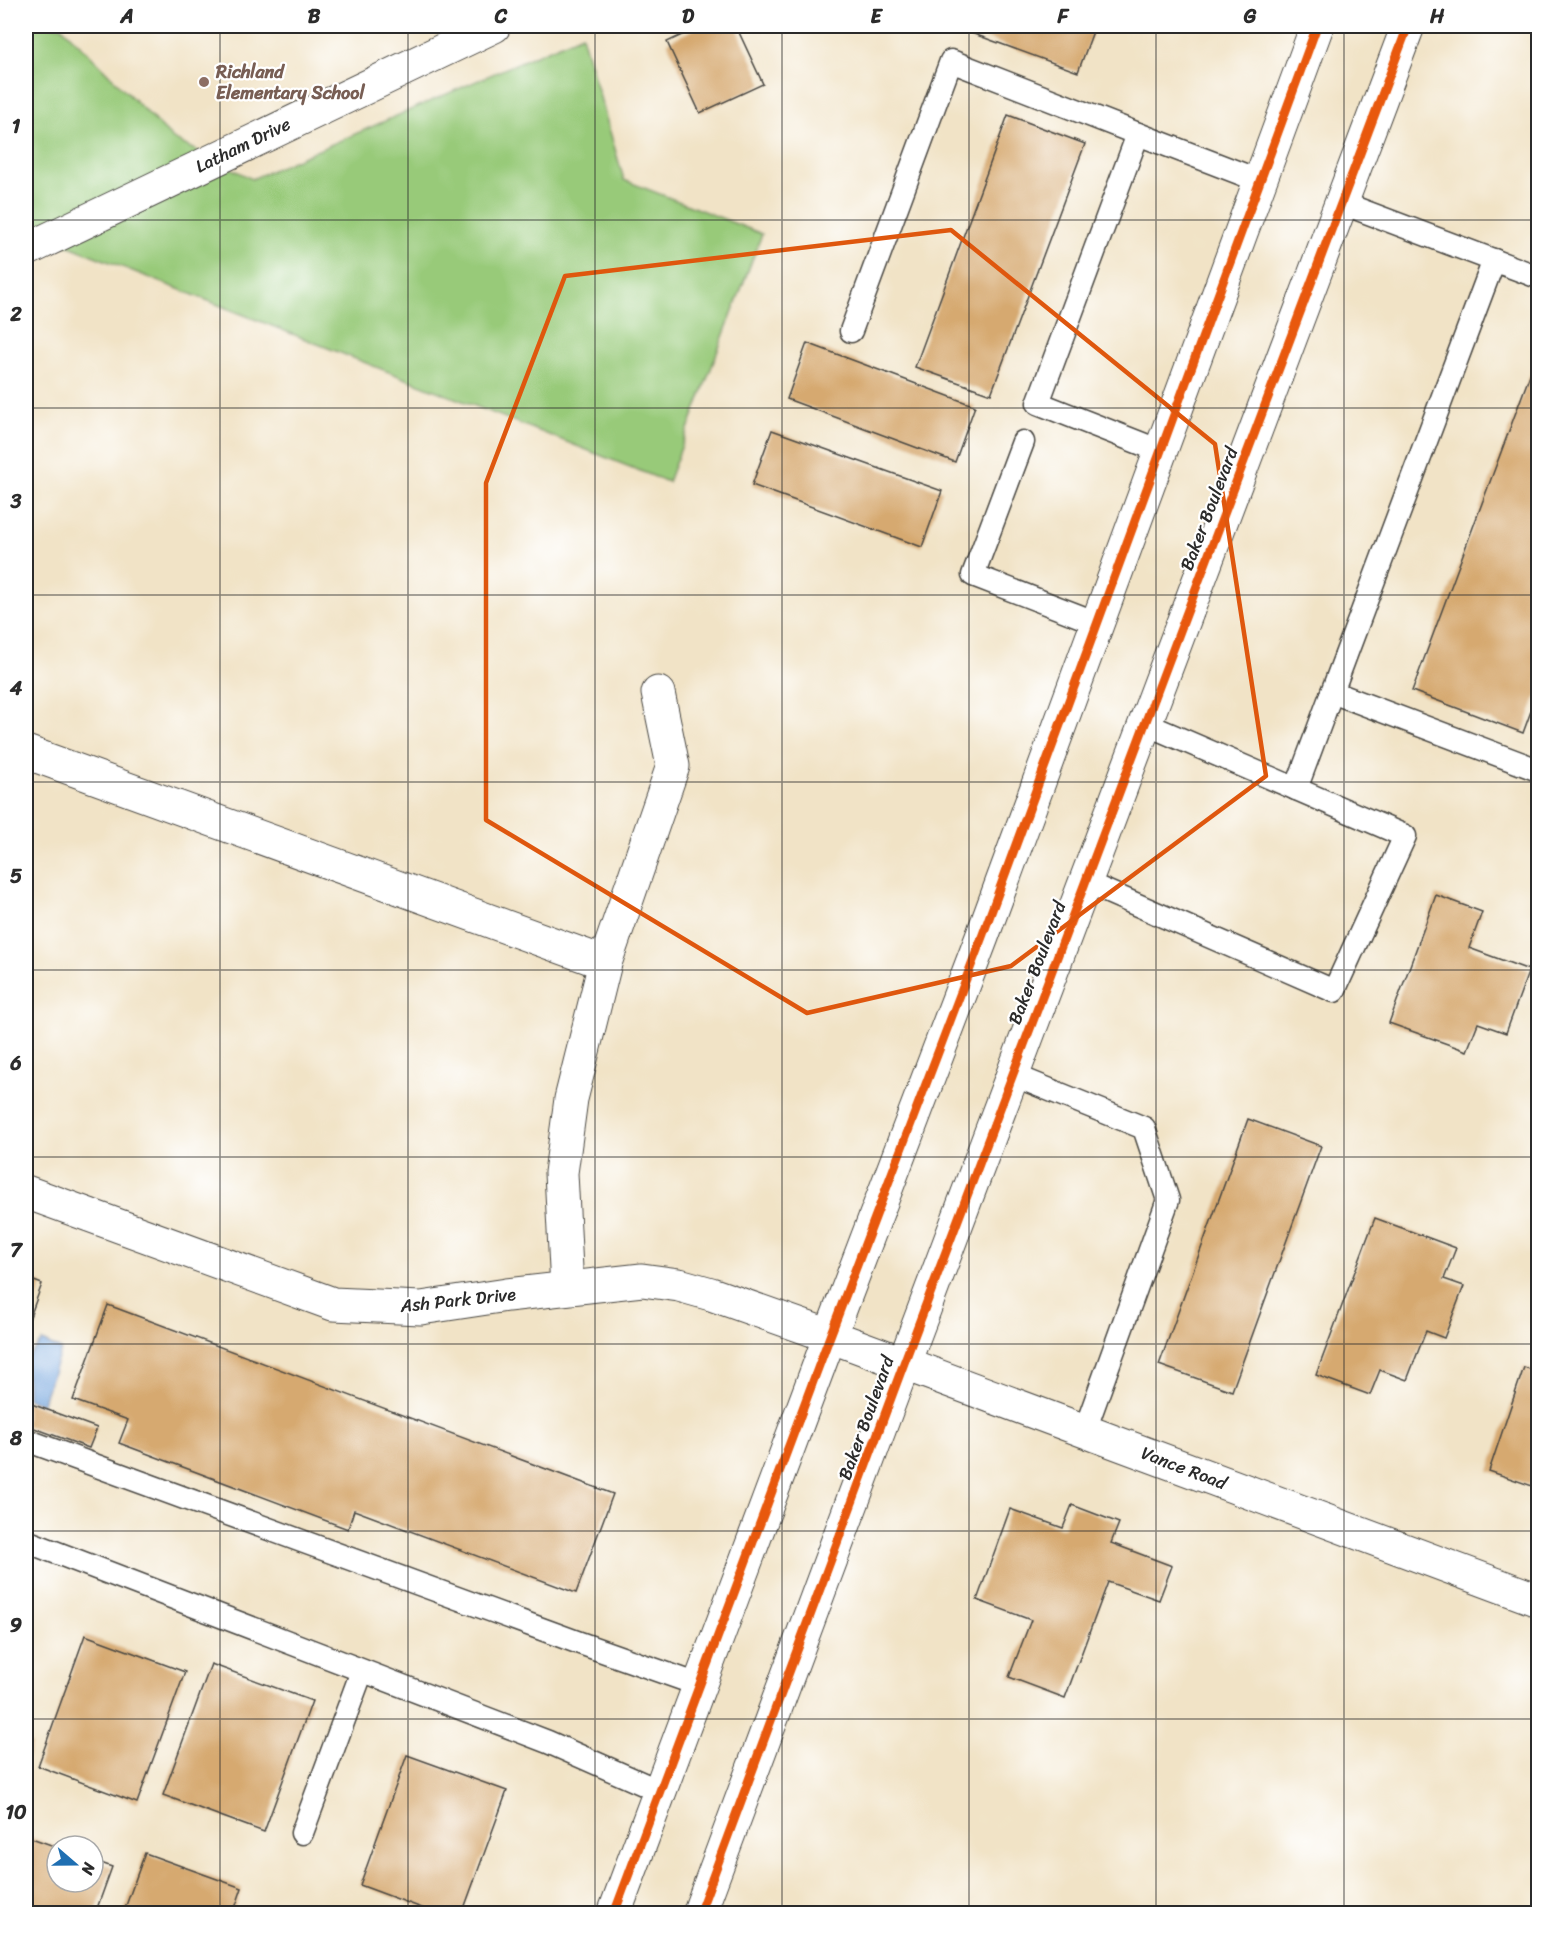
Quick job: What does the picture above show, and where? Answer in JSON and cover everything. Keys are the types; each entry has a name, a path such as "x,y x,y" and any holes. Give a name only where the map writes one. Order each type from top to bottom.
{"main road":[{"name":"Latham Drive","path":"26,250 494,26"},
{"path":"614,1914 982,937 1317,26"},
{"name":"Baker Boulevard","path":"699,1914 1408,26"},
{"path":"567,1288 561,1173 571,1099 605,963 673,766 658,693"},
{"path":"26,752 605,963"},
{"name":"Ash Park Drive","path":"26,1192 333,1304 421,1308 507,1295 642,1280 679,1285 711,1294 830,1336"},
{"name":"Vance Road","path":"830,1336 1539,1600"}],"lane":[{"path":"851,331 951,61 1260,181"},
{"path":"1138,134 1038,403 1160,451"},
{"path":"1342,203 1539,277"},
{"path":"1296,789 1494,261"},
{"path":"1023,442 973,575 1097,623"},
{"path":"1332,692 1539,770"},
{"path":"1085,882 1334,991 1405,836 1146,724"},
{"path":"1013,1076 1144,1128 1168,1200 1085,1431"},
{"path":"26,1440 699,1685"},
{"path":"26,1541 548,1742 659,1791"},
{"path":"302,1833 362,1671"}],"highlighted area":[{"path":"951,230 1215,444 1266,776 1011,966 807,1013 486,820 486,483 565,276"}],"green space":[{"path":"26,26 61,26 173,139 252,179 582,35 624,180 762,234 668,482 26,229"}],"water":[{"path":"42,1341 61,1350 42,1404 27,1398 26,1359"}],"building":[{"path":"701,26 736,26 763,84 700,113 667,42"},
{"path":"952,26 1095,26 1078,72"},
{"path":"1008,115 1085,144 991,394 915,367"},
{"path":"807,343 975,406 955,462 787,399"},
{"path":"1538,353 1538,692 1523,733 1412,691"},
{"path":"772,430 942,491 922,547 752,485"},
{"path":"1436,895 1482,912 1469,948 1529,970 1506,1033 1478,1023 1467,1051 1389,1023"},
{"path":"1248,1119 1321,1146 1232,1391 1159,1365"},
{"path":"1375,1218 1456,1248 1444,1279 1464,1286 1444,1338 1426,1331 1407,1380 1380,1370 1370,1395 1316,1375"},
{"path":"26,1278 42,1284 26,1328"},
{"path":"108,1305 613,1494 576,1593 354,1510 348,1529 119,1443 128,1420 73,1400"},
{"path":"1524,1367 1538,1372 1538,1488 1489,1471"},
{"path":"26,1402 97,1428 89,1448 26,1425"},
{"path":"1072,1505 1119,1523 1111,1543 1172,1566 1159,1600 1108,1582 1065,1698 1009,1677 1031,1620 977,1600 1010,1509 1063,1528"},
{"path":"85,1635 185,1672 137,1803 38,1766"},
{"path":"211,1664 312,1701 264,1832 163,1795"},
{"path":"26,1742 32,1744 26,1762"},
{"path":"407,1755 507,1791 462,1914 438,1914 360,1885"},
{"path":"26,1836 45,1843 45,1894 102,1894 95,1914 26,1914"},
{"path":"145,1853 242,1888 233,1914 123,1914"},
{"path":"105,1864 112,1867 105,1886"}],"cycle path":[{"path":"614,1914 982,937 1317,26"},
{"path":"699,1914 1408,26"}],"place":[{"name":"Richland Elementary School","path":"204,82"}]}
